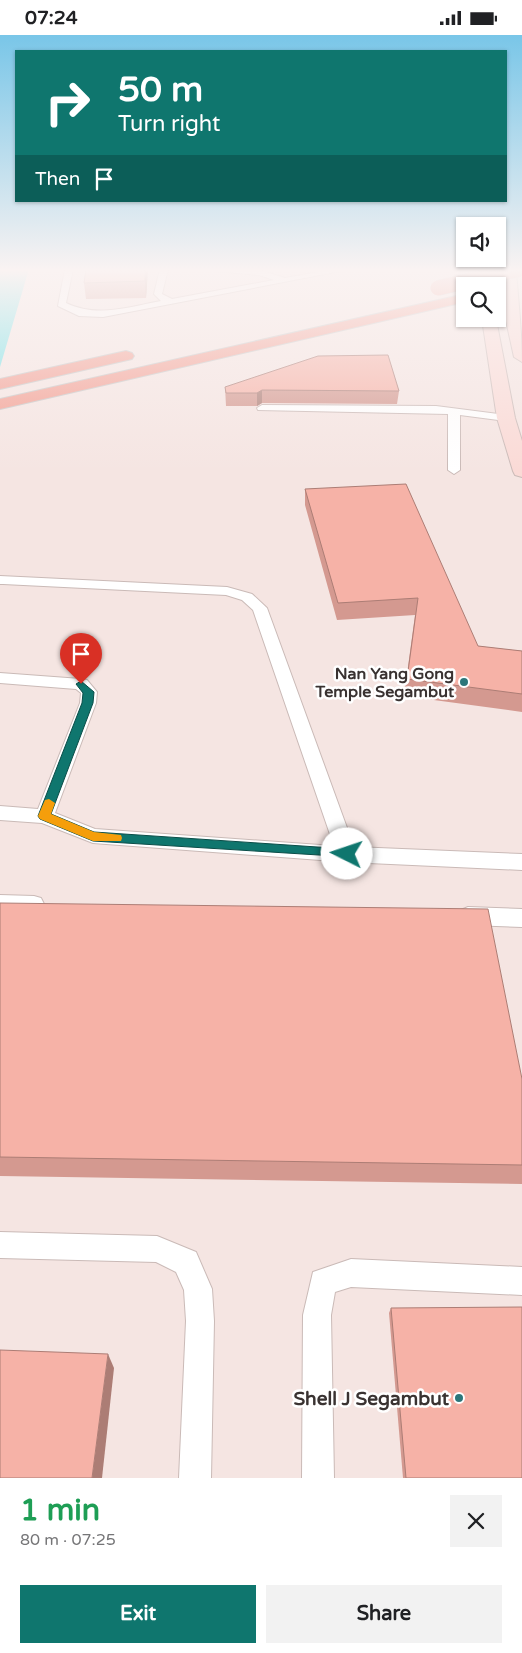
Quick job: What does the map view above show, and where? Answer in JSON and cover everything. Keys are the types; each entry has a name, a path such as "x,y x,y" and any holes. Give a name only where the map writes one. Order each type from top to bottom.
{"highway":[{"path":"0,404 298,336"},
{"path":"0,384 142,353"}],"main road":[{"path":"492,336 506,418 522,471"},
{"path":"517,336 521,352"}],"lane":[{"path":"262,407 436,409 506,418"},
{"path":"454,412 454,470"},
{"path":"3,580 227,591 247,597 260,608 347,854"},
{"path":"0,678 81,684 89,692 88,703 44,816"},
{"path":"0,813 44,816 93,836 347,854 522,862"},
{"path":"0,903 49,904"},
{"path":"453,916 522,917"},
{"path":"0,1245 157,1249 186,1262 198,1289 200,1321 195,1478"},
{"path":"318,1478 317,1315 323,1282 350,1273 522,1281"}],"water":[{"path":"0,336 9,336 0,367"}],"building":[{"path":"388,355 399,391 262,390 257,393 226,393 225,387 318,356"},
{"path":"406,484 478,646 522,651 522,694 407,679 418,598 338,603 305,489"},
{"path":"0,903 488,909 522,1079 522,1165 0,1157"},
{"name":"Shell J Segambut","path":"522,1307 522,1478 406,1478 391,1308"},
{"path":"0,1350 108,1354 92,1478 0,1478"}],"slow traffic":[{"path":"49,803 44,816 93,836 116,838"}],"place":[{"name":"Nan Yang Gong Temple Segambut","path":"464,682"},
{"name":"Shell J Segambut","path":"459,1398"}],"route":[{"path":"81,684 89,692 88,703 44,816 93,836 347,854"}]}
